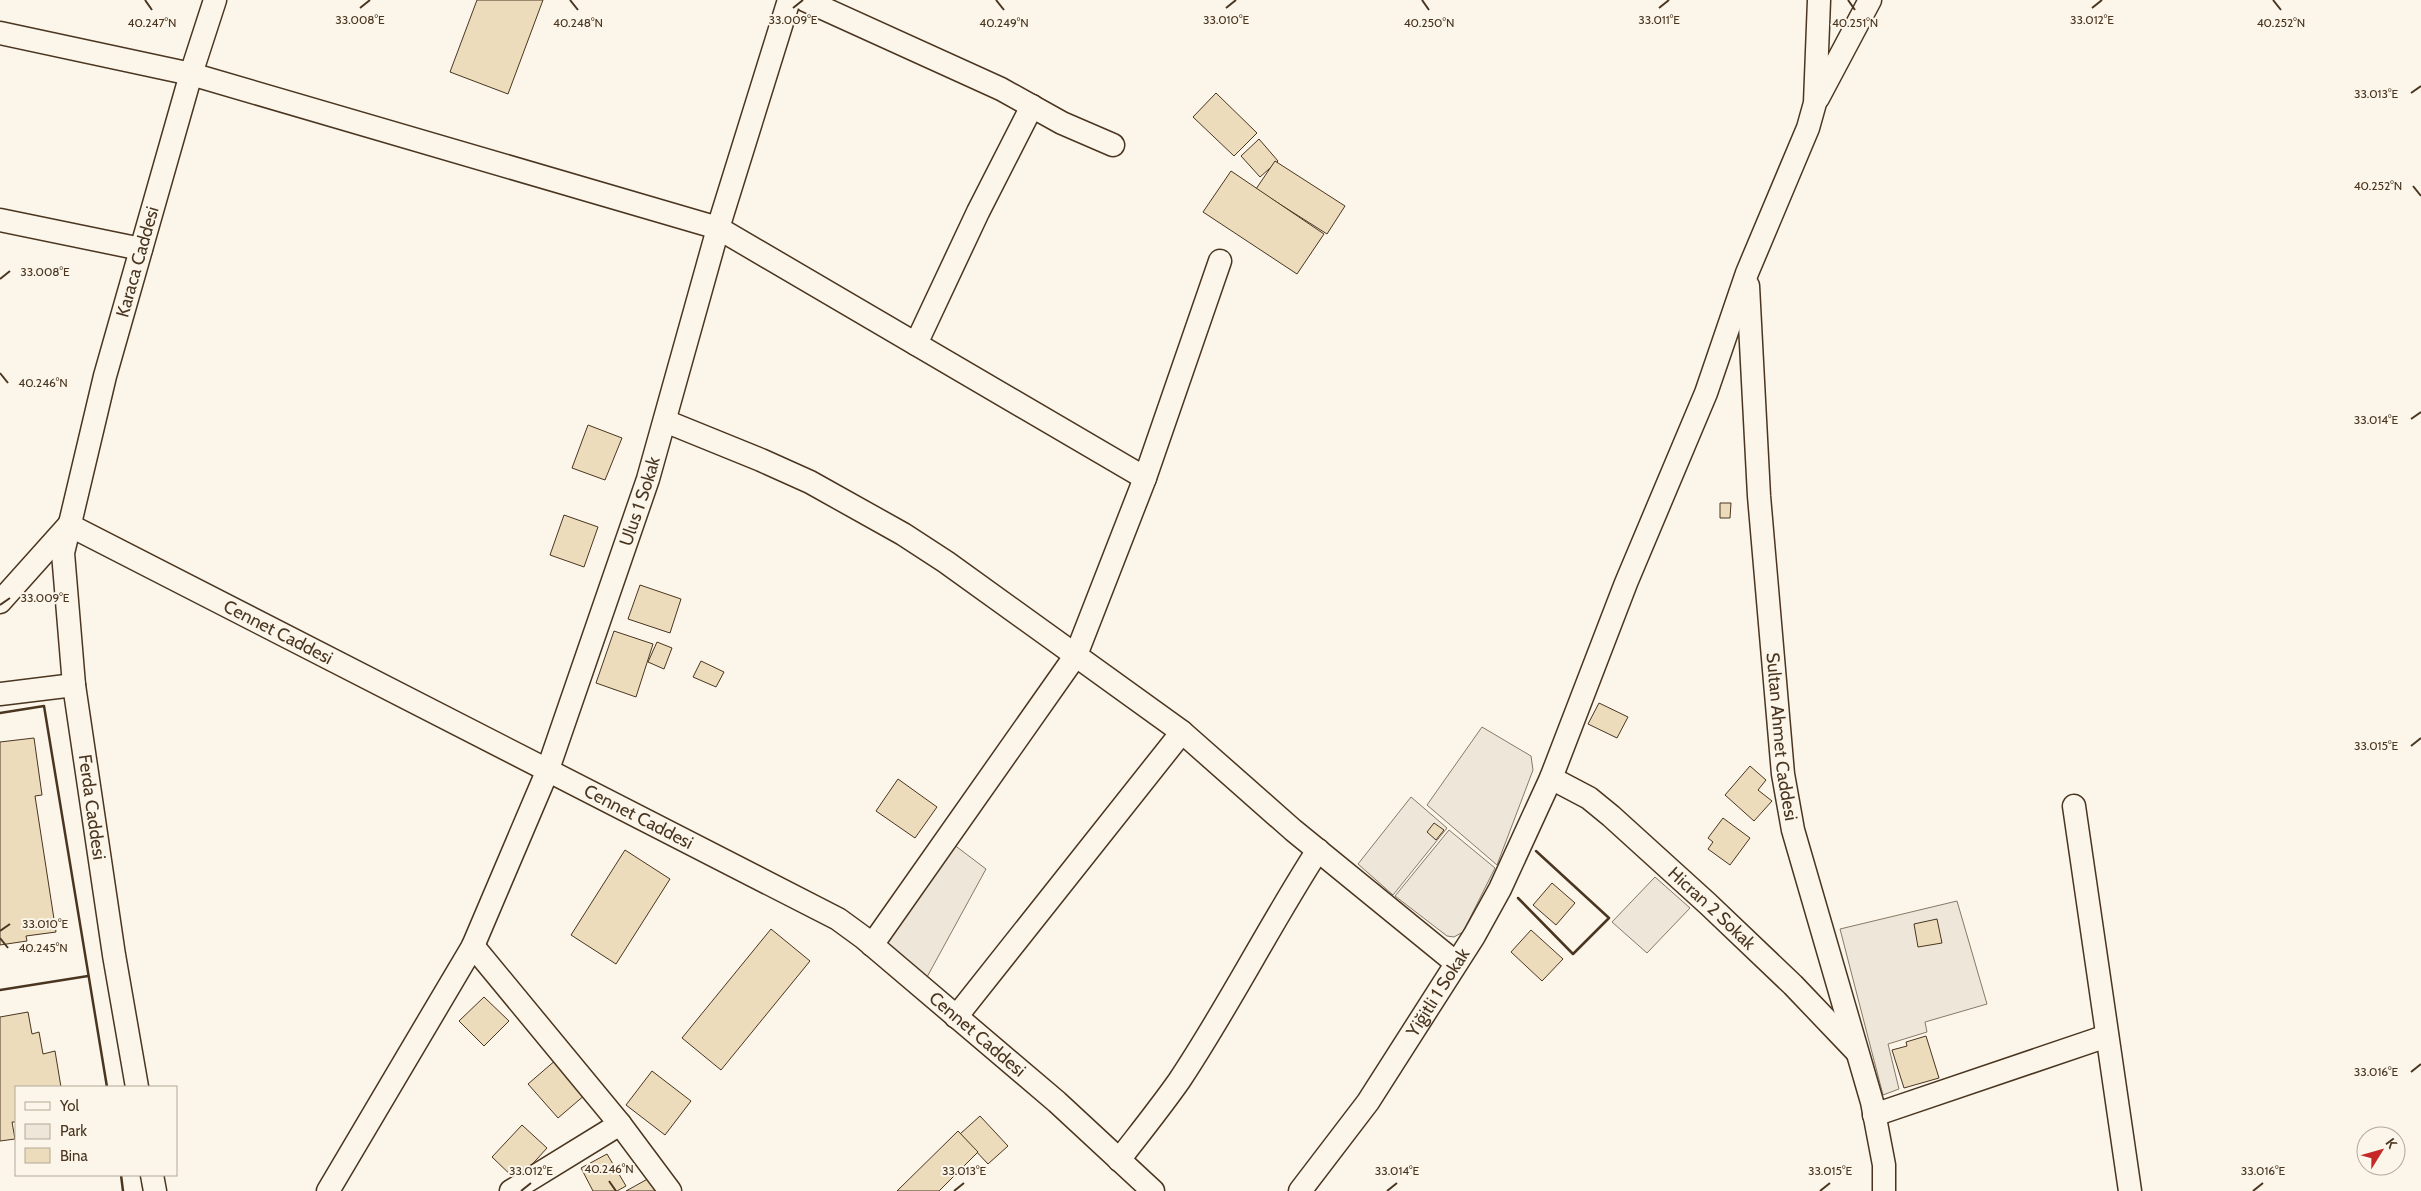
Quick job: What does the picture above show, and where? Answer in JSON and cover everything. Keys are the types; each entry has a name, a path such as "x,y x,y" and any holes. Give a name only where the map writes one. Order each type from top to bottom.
{"street":[{"name":"Karaca Caddesi","path":"68,526 105,376 191,74 215,0"},
{"name":"Ulus 1 Sokak","path":"328,1191 473,946 547,772 636,519 719,227 790,0"},
{"path":"805,0 1001,88 1062,123 1113,145"},
{"path":"1815,103 1819,0"},
{"path":"1815,103 1870,0"},
{"path":"0,33 191,74 719,227 1144,478"},
{"name":"Yiğitli 1 Sokak","path":"1300,1191 1368,1102 1456,963 1500,889 1552,778 1626,583 1706,393 1747,273 1801,148 1815,103"},
{"path":"916,344 978,212 1032,106"},
{"path":"0,220 141,249"},
{"path":"872,945 1076,655 1144,478 1220,261"},
{"name":"Sultan Ahmet Caddesi","path":"1747,273 1759,496 1783,774 1793,830 1874,1114 1884,1165 1884,1191"},
{"path":"665,422 761,460 858,507 946,562 1182,732 1318,850 1456,963"},
{"path":"0,602 68,526"},
{"name":"Ferda Caddesi","path":"68,526 63,553 63,573 74,685 114,955 137,1086"},
{"name":"Cennet Caddesi","path":"68,526 838,919 872,945 1057,1102 1153,1191"},
{"path":"0,694 74,685"},
{"path":"956,1017 1182,732"},
{"name":"Hicran 2 Sokak","path":"1552,778 1588,798 1618,822 1772,965 1858,1053"},
{"path":"2074,806 2130,1191"},
{"path":"1119,1160 1178,1081 1234,992 1280,909 1318,850"},
{"path":"473,946 620,1124 670,1191"},
{"path":"1874,1114 2107,1036"},
{"path":"511,1191 620,1124"},
{"path":"152,1176 155,1191"}],"green space":[{"path":"1482,727 1531,756 1533,770 1497,865 1427,805"},
{"path":"1411,797 1447,828 1393,895 1358,864"},
{"path":"1449,830 1495,868 1463,932 1454,937 1447,936 1395,896"},
{"path":"953,844 986,869 927,977 884,941"},
{"path":"1655,877 1690,908 1647,953 1612,922"},
{"path":"1957,901 1987,1004 1925,1022 1927,1032 1888,1044 1899,1089 1883,1095 1840,929"}],"building":[{"path":"477,0 543,0 508,94 450,72"},
{"path":"1216,93 1257,133 1234,156 1193,117"},
{"path":"1259,139 1278,161 1260,177 1241,156"},
{"path":"1275,161 1345,206 1327,234 1256,189"},
{"path":"1231,171 1324,234 1297,274 1203,212"},
{"path":"588,425 622,438 605,480 572,468"},
{"path":"1720,503 1731,503 1730,518 1720,518"},
{"path":"564,515 598,527 584,567 550,555"},
{"path":"640,585 681,599 670,633 628,619"},
{"path":"614,631 653,644 636,697 596,683"},
{"path":"657,642 672,648 664,669 648,662"},
{"path":"701,661 724,672 716,687 693,677"},
{"path":"1599,703 1628,717 1617,738 1588,724"},
{"path":"34,738 42,795 35,796 56,932 26,936 27,941 0,945 0,742"},
{"path":"1750,766 1766,780 1758,790 1772,801 1754,821 1725,795"},
{"path":"898,779 937,807 915,838 876,811"},
{"path":"1723,818 1750,838 1730,865 1708,849 1713,842 1708,838"},
{"path":"1434,823 1444,830 1436,840 1427,832"},
{"path":"625,850 670,879 616,964 571,935"},
{"path":"1552,883 1575,903 1556,925 1533,905"},
{"path":"1937,919 1942,943 1918,947 1914,924"},
{"path":"771,929 810,961 721,1070 682,1038"},
{"path":"1531,930 1563,959 1542,981 1511,952"},
{"path":"484,997 509,1021 484,1046 459,1021"},
{"path":"28,1012 32,1034 39,1032 43,1054 55,1051 61,1086 15,1086 15,1122 12,1122 15,1139 0,1141 0,1017"},
{"path":"1926,1036 1939,1078 1904,1088 1892,1050 1907,1046 1906,1042"},
{"path":"557,1059 586,1094 558,1118 528,1084"},
{"path":"652,1071 691,1101 665,1135 626,1105"},
{"path":"980,1116 1008,1146 988,1164 960,1134"},
{"path":"522,1125 547,1148 517,1181 492,1157"},
{"path":"958,1131 978,1152 939,1191 897,1191"},
{"path":"607,1154 626,1186 617,1191 593,1191 581,1168"},
{"path":"653,1176 662,1191 626,1191"}],"wall":[{"path":"0,713 44,706 107,1086"},
{"path":"1518,898 1573,954 1609,918 1536,851"},
{"path":"0,990 88,976"},
{"path":"121,1176 123,1191"}]}
